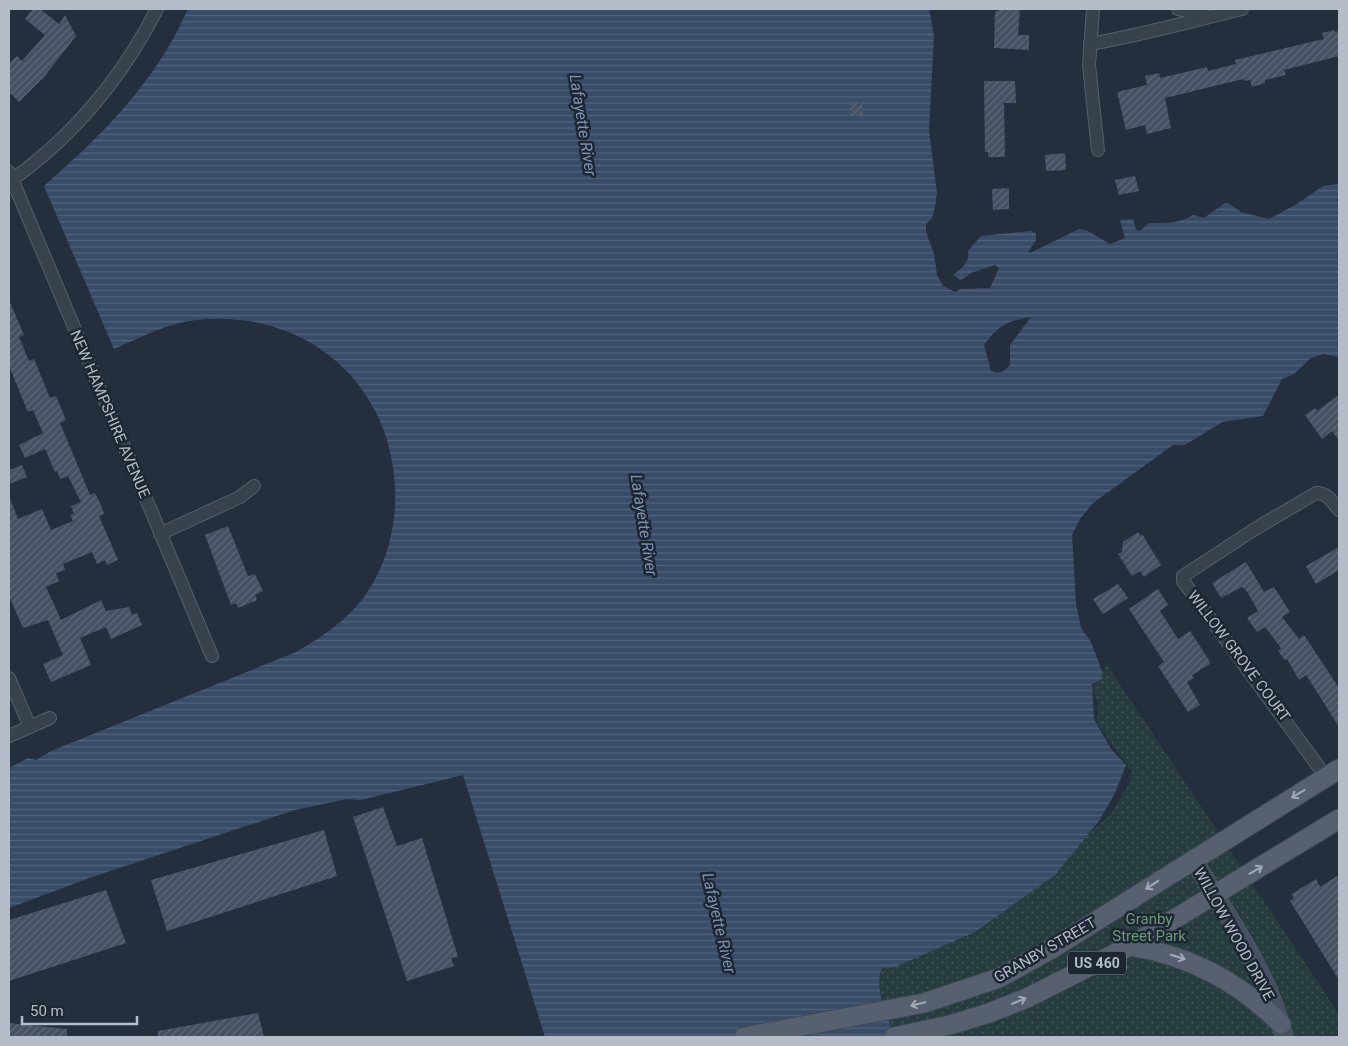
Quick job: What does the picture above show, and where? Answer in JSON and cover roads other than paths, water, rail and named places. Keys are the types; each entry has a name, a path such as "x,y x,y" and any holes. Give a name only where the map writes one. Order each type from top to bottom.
{"main road":[{"name":"GRANBY STREET","path":"744,1037 924,1003 999,978 1053,948 1333,773"},
{"name":"GRANBY STREET","path":"894,1037 974,1018 1027,998 1130,946 1339,819"},
{"path":"1130,946 1158,951 1211,970 1236,986 1283,1030"}],"street":[{"path":"10,177 62,139 95,104 121,71 157,9"},
{"path":"1093,9 1089,65 1098,150"},
{"path":"1178,9 1208,15"},
{"path":"1090,44 1146,34 1208,15 1242,9"},
{"name":"NEW HAMPSHIRE AVENUE","path":"10,177 212,656"},
{"path":"160,534 240,497 254,486"},
{"name":"WILLOW GROVE COURT","path":"1333,773 1183,581 1186,572 1316,493 1323,493 1328,496 1339,510"},
{"path":"9,678 30,727"},
{"path":"9,736 50,718"},
{"name":"WILLOW WOOD DRIVE","path":"1193,859 1262,978 1283,1030"}],"water":[{"name":"Lafayette River","path":"188,9 929,9 934,36 929,130 937,193 932,218 926,224 926,232 934,254 937,275 943,286 955,292 961,289 990,288 999,268 995,265 971,273 961,280 953,275 965,265 968,259 968,251 981,236 1031,231 1036,233 1036,240 1028,252 1030,253 1079,229 1088,231 1110,244 1125,238 1120,220 1133,219 1136,230 1140,231 1149,223 1177,221 1193,215 1204,218 1225,203 1230,204 1241,212 1269,219 1297,204 1323,186 1339,184 1339,357 1324,354 1311,358 1294,374 1282,379 1263,416 1222,422 1185,445 1173,445 1093,503 1080,519 1072,535 1076,604 1081,628 1091,642 1102,671 1102,679 1092,684 1094,719 1111,749 1126,765 1115,793 1099,821 1055,875 975,932 895,967 882,968 879,984 880,993 895,1037 545,1037 463,775 361,800 347,799 295,810 92,877 9,908 9,768 28,758 36,760 51,751 305,647 339,623 361,601 377,575 392,532 395,488 390,449 377,414 358,384 334,359 304,339 271,326 235,319 196,320 175,324 114,349 44,186 87,146 126,105 144,84 175,36","holes":["1031,317 1010,345 1010,365 1002,372 991,371 984,345 1004,325"]}],"park label":[{"name":"Granby Street Park","path":"1149,928"}]}
